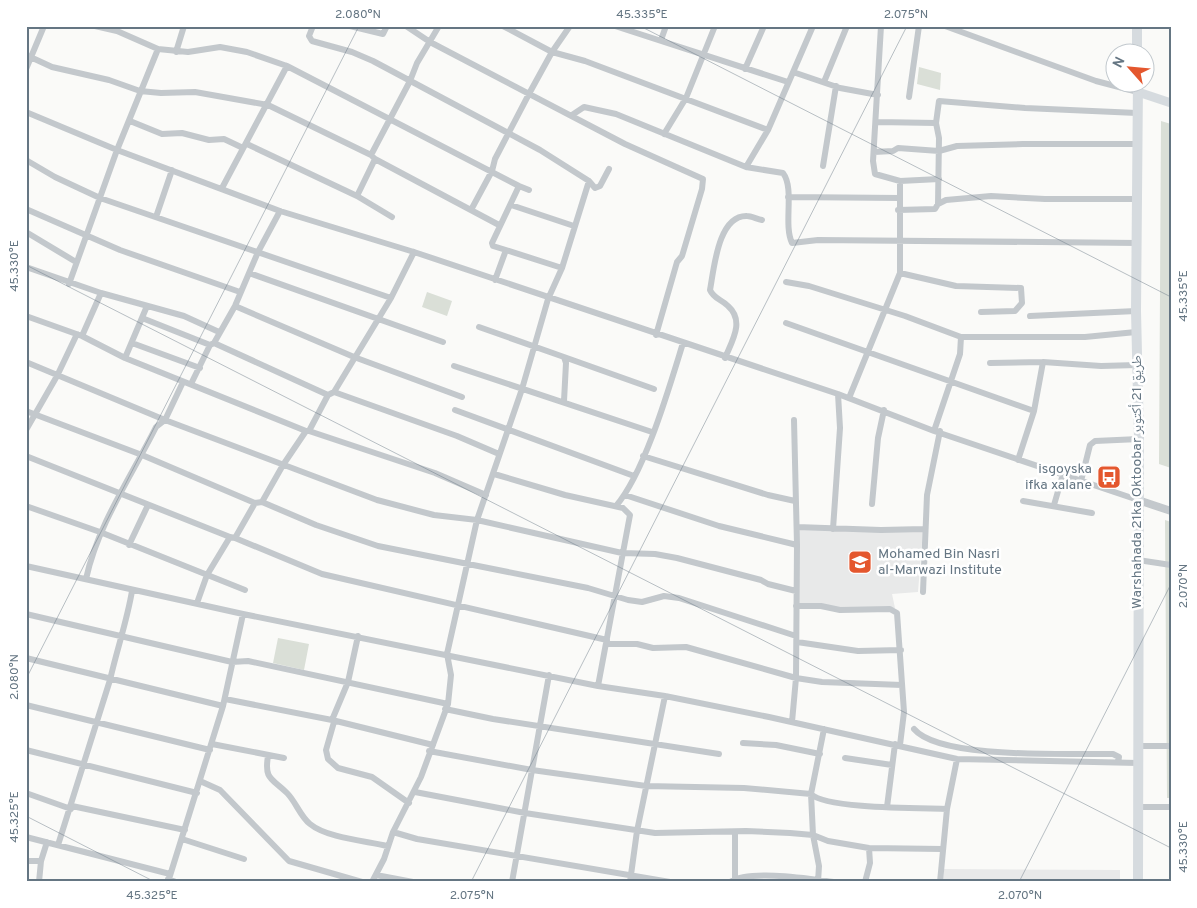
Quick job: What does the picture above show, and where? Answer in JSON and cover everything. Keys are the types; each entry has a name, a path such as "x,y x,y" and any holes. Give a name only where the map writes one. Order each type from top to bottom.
{"main road":[{"path":"1137,26 1137,42"},
{"name":"Warshahada 21ka Oktoobar طريق 21 أكتوبر","path":"1138,92 1136,332 1139,439 1138,882"},
{"path":"1148,92 1171,103"}],"street":[{"path":"26,69 29,56 44,26"},
{"path":"95,26 117,31 158,49 188,52 220,48 247,52 287,66 529,190"},
{"path":"176,52 184,26"},
{"path":"313,26 309,36 312,41 352,52 410,81 508,135 540,150 589,181 596,188 600,186 609,170"},
{"path":"350,26 383,34 387,26"},
{"path":"406,26 430,42 530,92 633,148 703,179 682,256 677,262 656,335"},
{"path":"357,196 390,119 410,81 417,63 438,26"},
{"path":"503,26 552,52 585,61 768,130"},
{"path":"471,210 530,92 552,52 570,26"},
{"path":"615,26 788,82"},
{"path":"661,40 666,26"},
{"path":"664,134 686,98 715,26"},
{"path":"745,69 764,26"},
{"path":"746,167 768,130 813,26"},
{"path":"824,82 847,26"},
{"path":"881,26 874,152 875,174 900,181 939,179"},
{"path":"909,97 918,26"},
{"path":"945,26 1096,81 1104,82"},
{"path":"69,284 76,262 88,236 116,150 130,121 140,91 158,49"},
{"path":"29,56 52,67 109,80 140,91 161,93 195,92 268,105 373,157 500,225"},
{"path":"222,188 268,105 287,66"},
{"path":"793,72 836,86 878,95"},
{"path":"824,166 836,86"},
{"path":"898,210 935,209 938,204 940,151 936,123 939,101 1007,107 1137,113"},
{"path":"572,116 584,107 616,114 746,167 784,174 788,197 788,235 792,243 818,240 1138,242"},
{"path":"26,112 116,150 280,211 414,252 548,299 838,394 1018,460 1171,511"},
{"path":"130,121 162,134 182,132 209,140 224,139 245,146 357,196 392,217"},
{"path":"877,122 936,123"},
{"path":"874,152 893,151 898,148 940,151 957,146 1136,144"},
{"path":"26,160 100,198 391,298"},
{"path":"156,217 172,170"},
{"path":"372,882 393,832 415,792 446,707 451,675 447,654 477,520 522,388 548,299 562,268 589,181"},
{"path":"849,398 900,272 901,241 898,210 900,181"},
{"path":"519,186 492,245 562,268"},
{"path":"938,204 946,200 990,196 1045,199 1137,199"},
{"path":"788,197 900,198"},
{"path":"511,205 574,226"},
{"path":"26,209 120,250 240,292"},
{"path":"191,384 212,344 236,306 240,292 258,252 280,211"},
{"path":"725,358 738,324 735,314 727,305 713,297 710,290 724,229 730,221 746,216 762,220"},
{"path":"26,232 76,262"},
{"path":"495,280 506,250"},
{"path":"262,502 283,465 331,394 391,298 414,252"},
{"path":"26,268 101,294 184,316 220,332"},
{"path":"900,272 956,286 1021,288 1022,303 1015,311 981,312"},
{"path":"249,273 443,342"},
{"path":"786,282 809,286 927,323 961,337 1085,337 1136,332"},
{"path":"26,430 101,294"},
{"path":"125,358 147,306"},
{"path":"236,306 354,357 462,397"},
{"path":"1030,316 1136,311"},
{"path":"26,316 80,335 125,358 307,431 435,473 486,494"},
{"path":"142,318 212,344 331,394 457,436 499,454"},
{"path":"786,323 1034,411"},
{"path":"479,327 654,389"},
{"path":"923,592 924,528 927,495 937,431 950,380 960,354 961,337"},
{"path":"132,342 200,368"},
{"path":"616,506 625,495 643,456 683,344"},
{"path":"564,357 566,363 564,401"},
{"path":"26,362 165,420 377,500 434,515 477,520 622,553 655,554 677,558 796,591"},
{"path":"1018,460 1034,411 1043,362"},
{"path":"990,363 1043,362 1101,366 1137,365"},
{"path":"454,366 564,401 652,432"},
{"path":"86,579 91,554 100,532 156,427 165,420 183,382"},
{"path":"833,528 840,428 838,394"},
{"path":"455,410 634,476"},
{"path":"872,504 878,438 884,410"},
{"path":"26,411 142,455 255,503 262,502 316,526 378,546 588,588 642,602 664,596 679,598 796,639 858,650 901,650"},
{"path":"792,722 796,678 797,545 794,420"},
{"path":"1081,481 1090,445 1095,441 1139,439"},
{"path":"26,456 322,574 607,642 637,644 653,648 686,647 796,678 849,685 902,685"},
{"path":"643,456 768,496 795,501"},
{"path":"494,474 565,495 623,508 630,515 598,686"},
{"path":"1054,505 1063,474"},
{"path":"625,495 668,511 734,531 797,545"},
{"path":"1023,501 1092,513"},
{"path":"197,603 207,575 255,503"},
{"path":"129,545 148,505"},
{"path":"26,506 100,532 246,590"},
{"path":"797,527 881,530 924,528"},
{"path":"1138,560 1171,565"},
{"path":"26,566 242,614 598,686 665,696 898,744 957,759 1138,763"},
{"path":"58,845 123,636 132,591"},
{"path":"796,606 821,606 840,610 890,610 897,613 904,712 892,765 892,782 887,807"},
{"path":"26,614 232,662 248,661 348,682 492,719 719,754"},
{"path":"168,878 197,793 225,699 242,614"},
{"path":"358,636 348,682 333,721 326,750 328,759 338,768 372,777 409,803"},
{"path":"26,658 223,706"},
{"path":"512,882 515,856 525,812 549,675"},
{"path":"630,879 637,831 665,696"},
{"path":"225,699 333,721 431,748 532,770 646,786 744,788 812,794 814,798 833,802 887,807 947,809"},
{"path":"26,705 211,747 284,758"},
{"path":"818,881 819,866 813,835 812,794 824,729"},
{"path":"914,729 926,739 954,746 1026,753 1114,754 1118,757 1118,762"},
{"path":"743,743 776,745 820,754"},
{"path":"1138,746 1171,746"},
{"path":"26,750 197,793"},
{"path":"268,756 266,768 269,778 288,794 310,824 338,836 388,846"},
{"path":"845,758 892,765"},
{"path":"940,882 947,809 957,759"},
{"path":"200,781 220,790 289,861 362,882"},
{"path":"415,792 637,831 668,834 680,831 813,835 828,841 869,848 942,849"},
{"path":"26,793 71,808 185,830"},
{"path":"1139,807 1171,807"},
{"path":"393,832 417,839 580,865 630,879 670,882"},
{"path":"735,832 733,880 783,876 835,882"},
{"path":"26,837 58,845 176,882"},
{"path":"182,838 244,859"},
{"path":"39,882 41,861 46,842"},
{"path":"865,882 870,863 869,848"},
{"path":"26,861 41,861"},
{"path":"376,874 413,882"}],"shaded area":[{"path":"919,67 941,73 940,90 917,84"},
{"path":"1161,121 1171,124 1171,468 1159,464"},
{"path":"427,292 452,301 447,316 422,307"},
{"path":"1165,520 1171,522 1171,798 1167,798"},
{"name":"Mohamed Bin Nasri al-Marwazi Institute","path":"799,530 923,530 918,592 892,594 895,608 833,607 798,604"},
{"path":"278,638 309,644 304,670 273,663"},
{"path":"944,869 1120,870 1120,882 943,882"}],"place":[{"name":"isgoyska ifka xalane","path":"1109,477"},
{"name":"Mohamed Bin Nasri al-Marwazi Institute","path":"860,562"}]}
